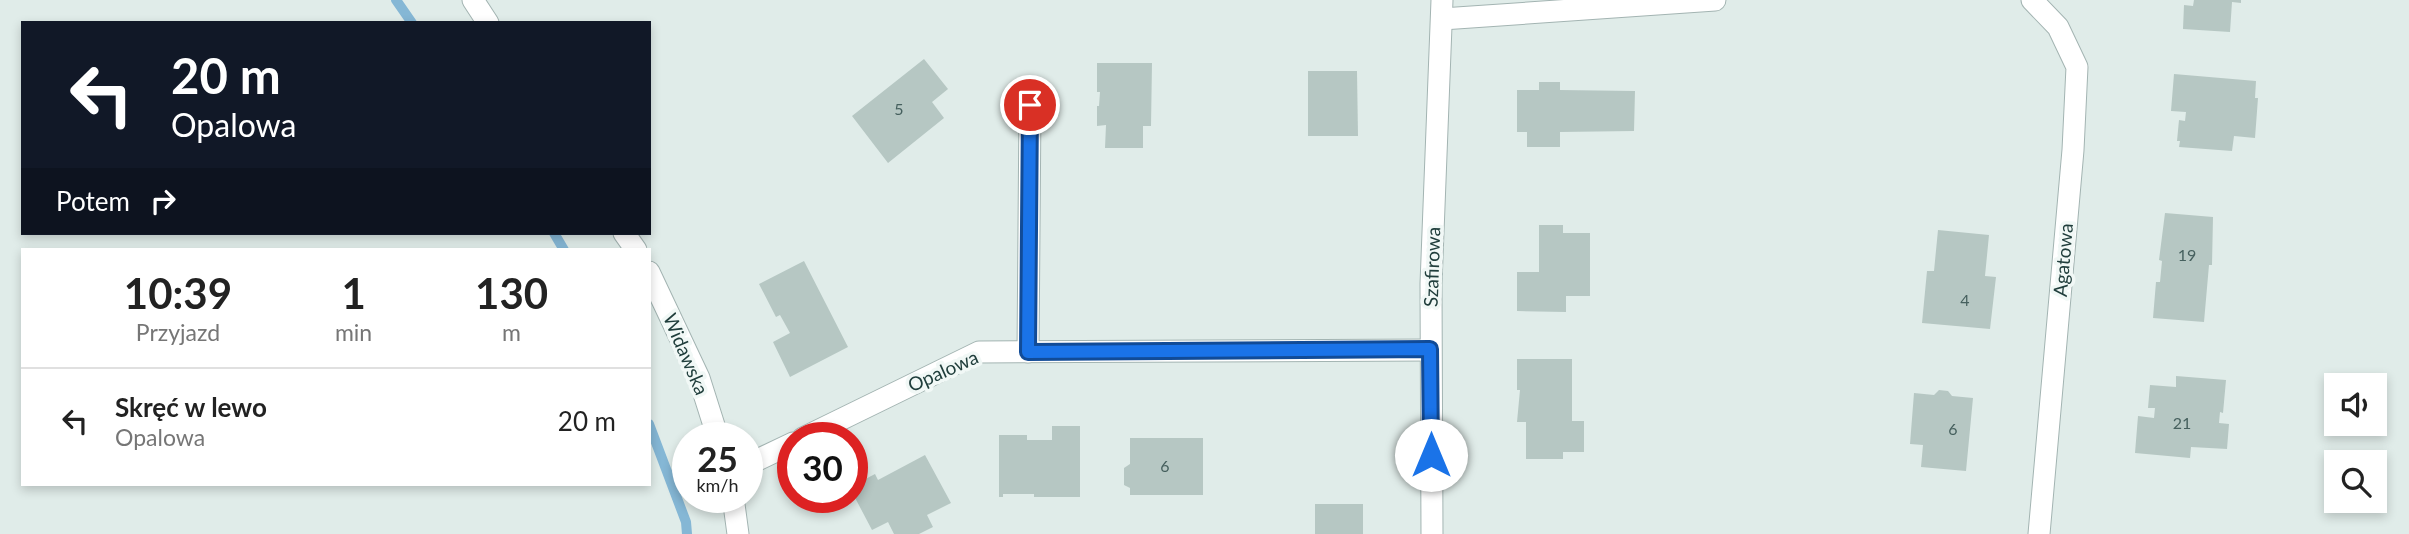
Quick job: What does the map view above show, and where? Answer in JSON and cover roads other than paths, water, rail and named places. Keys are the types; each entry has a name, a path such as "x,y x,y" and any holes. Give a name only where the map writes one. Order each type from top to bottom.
{"street":[{"path":"473,0 487,21"},
{"path":"1442,9 1715,0"},
{"name":"Agatowa","path":"2032,0 2058,27 2077,67 2039,534"},
{"name":"Szafirowa","path":"1432,534 1430,349 1442,9"},
{"path":"1028,352 1030,105"},
{"name":"Widawska","path":"651,276 699,378 713,422"},
{"name":"Opalowa","path":"836,422 979,352 1430,349"},
{"path":"735,513 738,534"}],"waterway":[{"path":"396,0 411,21"},
{"path":"555,235 563,248"},
{"path":"651,429 686,522 687,534"}]}
